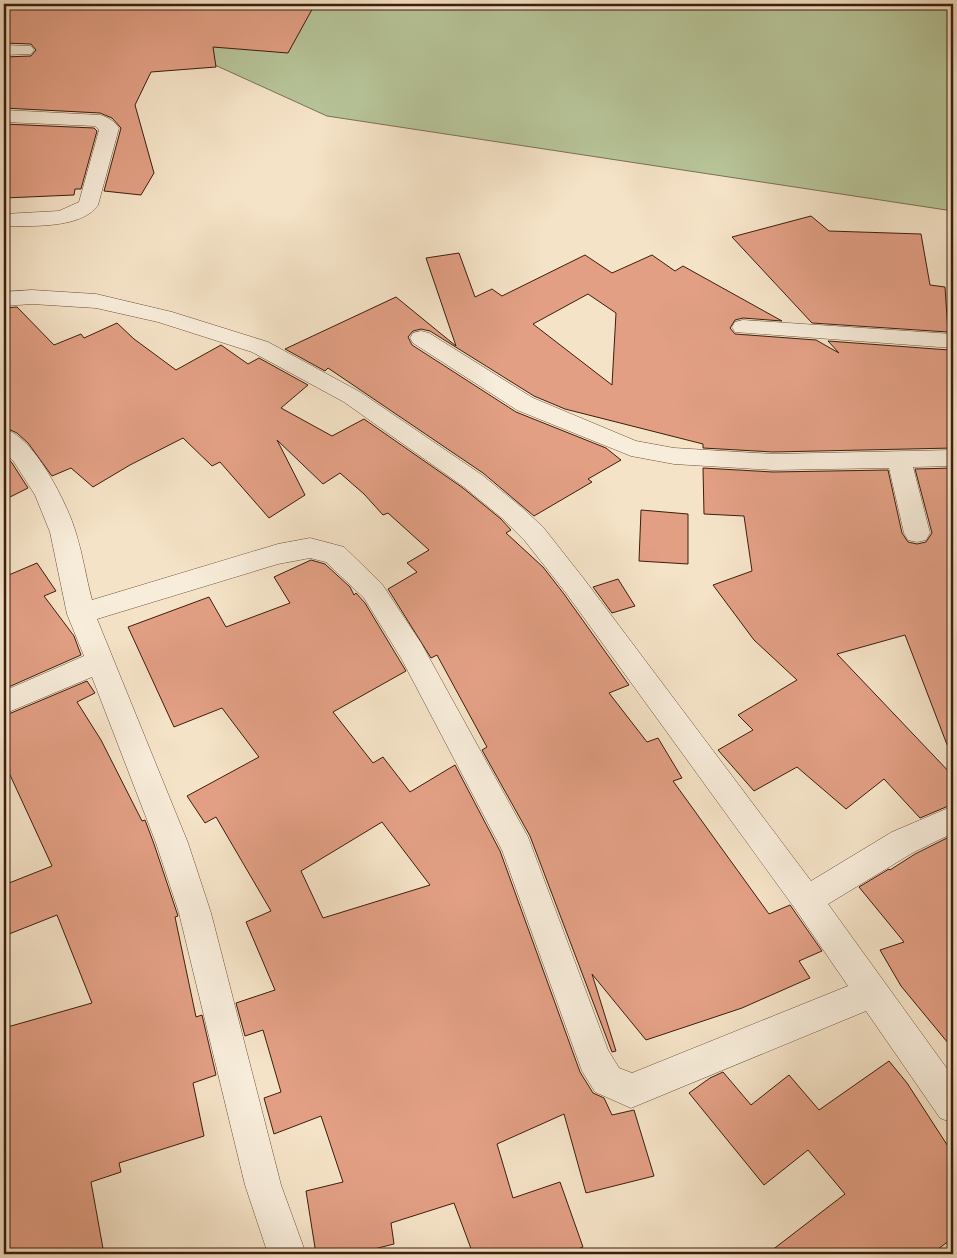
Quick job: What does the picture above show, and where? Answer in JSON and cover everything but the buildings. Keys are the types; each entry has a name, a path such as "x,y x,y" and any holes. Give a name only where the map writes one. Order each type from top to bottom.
{"street":[{"path":"4,50 26,50"},
{"path":"4,116 100,121 109,128 88,205 82,210 58,216 4,220"},
{"path":"4,299 32,296 96,301 164,317 260,347 352,397 473,481 534,534 575,586 807,900 953,1106"},
{"path":"743,327 953,341"},
{"path":"421,338 525,404 631,448 674,456 774,462 953,458"},
{"path":"4,437 22,456 48,494 63,532 81,614 172,843 195,913 257,1165 287,1254"},
{"path":"899,460 917,533"},
{"path":"81,614 278,554 310,548 335,554 373,591 411,651 517,847 594,1060 607,1080 631,1091 872,992"},
{"path":"4,703 100,662"},
{"path":"807,900 904,842 953,818"}],"green space":[{"path":"208,4 953,4 953,211 327,116 162,41"}]}
